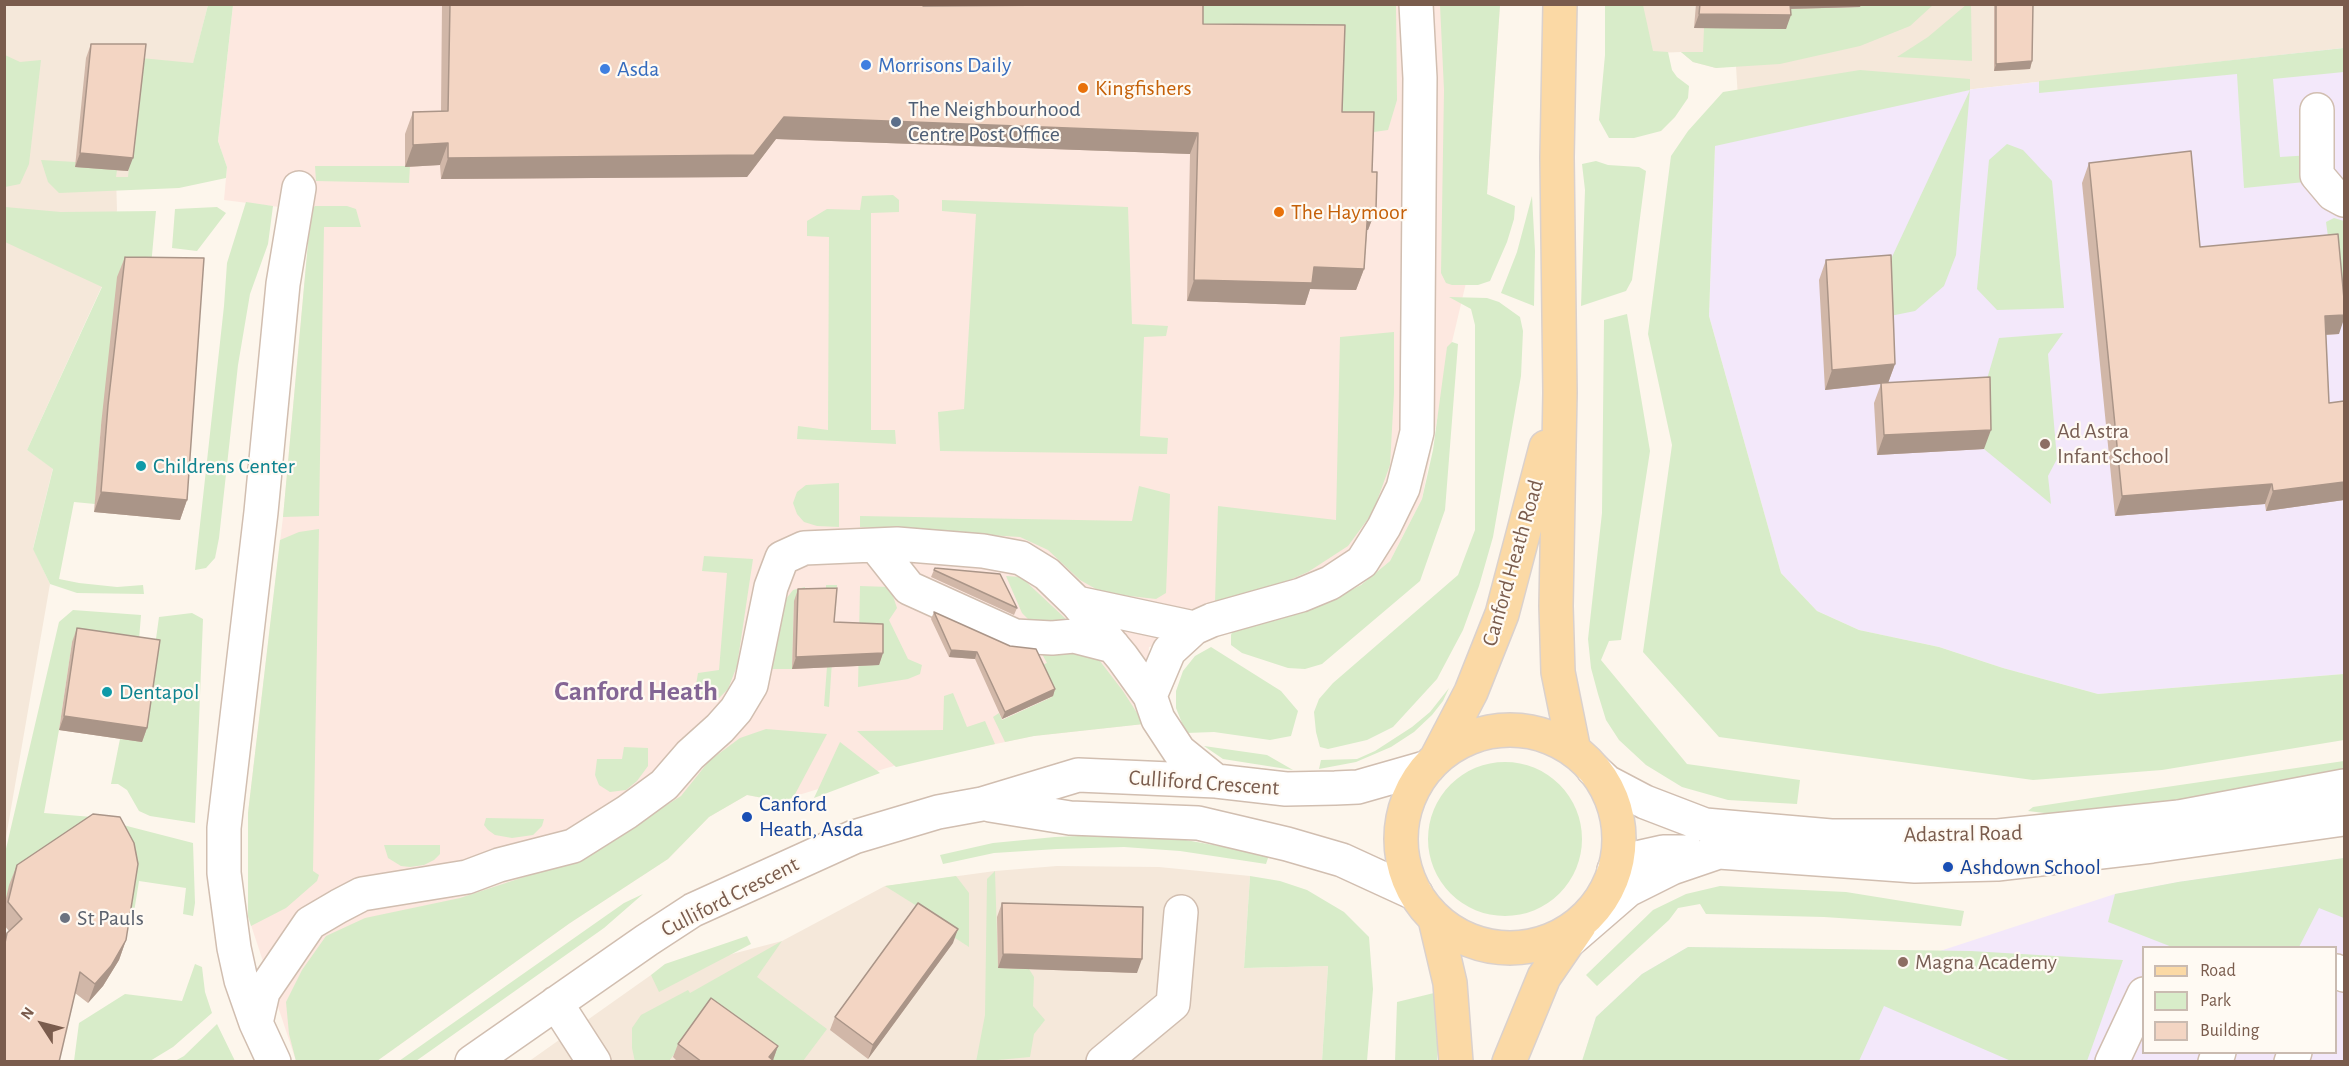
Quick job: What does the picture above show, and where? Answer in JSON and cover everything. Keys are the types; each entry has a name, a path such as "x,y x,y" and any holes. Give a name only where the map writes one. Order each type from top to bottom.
{"main road":[{"name":"Canford Heath Road","path":"1560,4 1557,157 1560,393 1557,672 1583,760"},
{"name":"Canford Heath Road","path":"1425,907 1407,877 1402,858 1401,829 1405,810 1412,792 1432,763 1471,692 1502,614 1560,393"},
{"path":"1432,763 1453,746 1472,737 1503,731 1525,731 1545,736 1583,760 1610,798 1617,821 1618,846 1614,870 1603,896 1544,977 1509,1062"},
{"path":"1425,907 1451,931 1490,946 1510,948 1531,946 1551,940 1569,930 1577,929"},
{"path":"1425,907 1450,982 1456,1062"}],"street":[{"path":"1150,696 1169,651 1194,628 1212,620 1301,596 1330,583 1362,562 1384,527 1403,488 1417,432 1420,78 1416,4"},
{"path":"2317,110 2317,175 2333,194 2344,200"},
{"path":"274,1062 256,1023 241,980 230,927 224,873 224,828 261,512 283,284 299,188"},
{"path":"256,1023 263,992 310,923 339,906 362,894 467,877 499,865 573,846 627,812 664,785 690,755 728,719 751,685 771,587 782,558 804,548 897,544 984,551 1021,558 1047,574 1077,603 1150,696 1158,719 1179,751 1216,781"},
{"path":"875,545 909,588 1014,636 1052,638 1074,636 1113,646"},
{"path":"1077,603 1194,628"},
{"name":"Adastral Road","path":"1583,760 1607,782 1645,802 1705,825 1831,836 1998,836 2179,817 2344,786"},
{"name":"Culliford Crescent","path":"472,1062 693,910 854,837 938,812 982,804 1078,775 1216,781 1286,789 1335,788 1358,787 1432,763"},
{"name":"Culliford Crescent","path":"982,804 1070,818 1198,823 1287,843 1342,860 1425,907"},
{"path":"1614,870 1636,858 1663,852 1719,852 1915,866 1997,864 2152,846 2344,819"},
{"path":"1577,929 1628,890 1672,868 1719,852"},
{"path":"1103,1062 1173,1004 1181,912"},
{"path":"2112,1062 2142,998"},
{"path":"556,1003 594,1062"}],"shaded area":[{"path":"5,5 208,5 193,64 179,180 116,177 117,210 102,286 27,450 53,468 33,548 50,584 5,843"},
{"path":"233,5 1500,5 1487,194 1452,342 1422,499 1390,561 1361,585 1326,603 1277,620 1149,647 1144,724 1034,736 900,764 779,801 747,795 709,817 668,859 570,923 377,1061 296,1061 248,916 248,813 283,517 311,211 224,200 227,167 218,141"},
{"path":"1605,5 2344,5 2344,48 1739,115 1736,66 1716,68 1693,62 1681,52 1605,55"},
{"name":"Ad Astra Infant School","path":"2344,48 2344,674 2098,694 2003,668 1939,647 1859,630 1817,611 1781,573 1709,316 1715,143 1974,89"},
{"name":"Magna Academy","path":"2344,858 2344,1061 1582,1062 1596,1017 1642,974 1688,947 1940,951 2115,894 2178,882"},
{"path":"1057,866 1159,867 1250,876 1244,968 1328,966 1322,1061 528,1062 651,975 782,941 885,886 995,871"}],"green space":[{"path":"1860,4 1933,5 1910,26 1860,46 1780,64 1716,68 1693,62 1681,52 1703,52 1704,28 1785,9 1859,7"},
{"path":"208,5 233,5 218,141 227,167 226,178 179,188 59,193 48,182 41,160 76,162 117,170 116,177 128,177 141,58 193,63"},
{"path":"1194,5 1396,5 1397,100 1388,130 1367,133 1195,45"},
{"path":"1440,5 1500,5 1487,194 1515,206 1514,219 1490,281 1478,285 1452,285 1446,283 1441,273 1444,90"},
{"path":"1605,5 1643,5 1653,51 1668,52 1672,70 1689,86 1688,98 1675,117 1661,131 1634,138 1609,138 1599,120 1605,55"},
{"path":"1966,5 1971,5 1972,61 1897,57 1928,37"},
{"path":"2344,48 2344,72 2273,79 2280,157 2311,155 2315,181 2244,188 2237,74 2039,93 2039,81"},
{"path":"5,55 20,62 41,60 29,164 20,184 5,187"},
{"path":"1860,70 1970,79 1970,90 1715,146 1709,316 1781,573 1817,611 1859,630 1939,647 2003,668 2098,694 2344,674 2344,740 2162,770 2033,780 1719,737 1643,652 1672,445 1648,334 1671,156 1688,131 1723,92"},
{"path":"1970,90 1956,255 1944,286 1915,311 1885,317 1884,274"},
{"path":"2007,144 2023,150 2052,181 2064,308 1997,310 1977,289 1989,160"},
{"path":"1596,161 1608,165 1639,167 1646,171 1632,280 1626,291 1581,306 1585,190 1582,164"},
{"path":"315,166 410,166 409,183 316,181"},
{"path":"893,195 899,200 899,212 871,213 871,430 895,430 896,444 797,439 798,426 828,430 829,237 807,236 807,221 827,209 860,210 862,196"},
{"path":"1532,196 1535,251 1534,306 1501,293 1517,252"},
{"path":"942,200 1128,207 1132,324 1168,326 1166,336 1144,337 1140,436 1168,438 1167,454 940,451 938,412 964,409 976,214 942,211"},
{"path":"246,202 273,206 268,244 250,294 238,365 215,558 206,568 195,570 227,263"},
{"path":"315,206 347,206 356,209 361,227 324,227 319,516 283,517 311,210"},
{"path":"5,207 61,212 156,211 150,277 101,425 95,504 74,502 59,579 117,587 143,585 144,594 77,593 50,584 33,549 53,469 27,450 102,287 5,242"},
{"path":"217,207 226,213 197,251 172,248 175,209"},
{"path":"2334,218 2344,221 2344,333 2337,252 2329,244 2326,222"},
{"path":"1449,297 1487,298 1499,302 1520,317 1523,331 1521,376 1493,537 1479,586 1463,630 1437,679 1393,727 1367,740 1328,749 1320,747 1314,712 1319,699 1333,683 1458,575 1475,530 1475,325 1471,309"},
{"path":"1627,314 1650,451 1621,640 1609,641 1601,660 1687,764 1800,780 1797,804 1728,800 1682,787 1646,765 1619,740 1606,720 1591,668 1588,639 1602,513 1604,320"},
{"path":"1394,332 1394,393 1390,465 1373,512 1348,546 1308,572 1264,591 1215,602 1218,506 1336,520 1340,337"},
{"path":"2063,333 2048,354 2057,459 2048,476 2051,504 1984,449 1982,396 1999,338"},
{"path":"1452,342 1458,344 1445,510 1420,581 1322,664 1305,669 1288,668 1242,653 1231,645 1233,629 1277,620 1326,603 1361,585 1390,561 1422,499 1433,450 1447,347"},
{"path":"839,483 839,527 817,526 804,522 797,514 793,503 797,492 806,485"},
{"path":"1139,486 1170,494 1166,593 1156,599 1103,593 1080,580 1048,550 1020,537 860,527 860,516 1132,521"},
{"path":"319,529 313,871 319,875 317,881 286,908 251,926 248,916 248,813 280,540 299,532"},
{"path":"704,556 753,559 737,666 728,689 716,701 701,699 695,691 698,673 719,670 727,573 702,571"},
{"path":"1006,576 1021,577 1067,620 1034,625 1022,613"},
{"path":"826,585 837,585 829,707 824,706 832,601 826,601"},
{"path":"860,586 890,587 897,608 889,620 908,659 922,665 920,674 908,679 858,687"},
{"path":"805,587 805,601 794,602 792,669 772,669 786,599 793,590"},
{"path":"73,610 141,615 138,652 72,642 44,813 92,817 193,843 195,903 193,916 183,914 186,888 139,881 134,912 5,907 5,853 59,622"},
{"path":"192,613 203,619 195,823 150,816 139,811 127,790 118,784 111,784 120,739 142,741 159,617"},
{"path":"1086,643 1123,691 1144,724 1034,736 1005,742 993,717 999,713 1002,720 1052,697 1039,666 1047,663 1042,654"},
{"path":"1211,647 1281,691 1298,711 1291,736 1270,740 1214,732 1186,733 1176,708 1176,691 1183,671 1195,656"},
{"path":"1449,688 1443,701 1432,715 1414,732 1391,747 1356,762 1319,769 1321,760 1357,759 1375,751 1412,727 1430,712"},
{"path":"953,693 967,727 985,721 995,744 896,767 857,731 943,730 944,696"},
{"path":"766,729 827,734 793,798 779,801 747,795 709,817 668,859 570,923 377,1061 296,1061 289,1034 286,1002 302,970 326,936 365,918 460,898 585,857 681,796 709,761 740,738"},
{"path":"840,742 880,773 814,798"},
{"path":"1204,746 1267,755 1293,770 1223,759"},
{"path":"624,747 648,748 648,766 637,781 626,790 610,792 599,785 595,775 597,759 622,759"},
{"path":"2344,761 2344,775 2085,818 2028,811 2033,807"},
{"path":"1505,762 1534,768 1548,775 1559,785 1569,796 1576,810 1582,839 1576,868 1569,882 1559,893 1548,903 1534,910 1505,916 1476,910 1462,903 1451,893 1441,882 1434,868 1428,839 1434,810 1441,796 1451,785 1462,775 1476,768"},
{"path":"486,818 544,819 542,826 533,835 512,838 495,835 488,830 484,825"},
{"path":"1125,834 1180,839 1269,855 1266,864 1180,851 1124,847 994,853 943,864 940,855 993,843"},
{"path":"384,845 440,845 440,854 424,865 401,866 388,858"},
{"path":"2344,858 2344,918 2319,908 2300,946 2169,946 2108,922 2115,894 2178,882"},
{"path":"995,871 998,968 1029,969 1034,977 1033,1006 1045,1020 1034,1034 1030,1057 976,1062 985,1015 987,879"},
{"path":"956,876 969,893 969,947 932,923 928,913 885,886"},
{"path":"1250,876 1280,881 1307,890 1344,912 1369,937 1373,989 1367,1061 1322,1061 1328,966 1244,968"},
{"path":"1720,886 1846,892 1964,911 1961,926 1824,917 1706,914 1700,904 1678,908 1669,920 1597,986 1586,975 1653,910 1686,894"},
{"path":"643,894 604,928 416,1061 399,1061 624,903"},
{"path":"747,936 751,944 659,992 651,975 665,964"},
{"path":"782,941 757,977 827,1029 803,1061 772,1061 706,1012 669,1061 635,1062 632,1028 641,1015 688,990 690,993"},
{"path":"1688,947 1971,951 2123,960 2087,1061 2011,1061 1884,1006 1859,1061 1582,1061 1596,1017 1642,974"},
{"path":"195,964 202,967 205,992 212,1013 173,1047 150,1061 74,1061 79,1023 125,994 182,1001"},
{"path":"1434,993 1439,1029 1437,1061 1395,1062 1397,1002"},
{"path":"217,1024 235,1061 175,1061 184,1056"}],"building":[{"path":"450,4 923,4 923,6 1203,4 1203,24 1345,25 1342,112 1374,112 1372,172 1377,172 1376,209 1368,208 1364,269 1314,267 1312,283 1194,280 1198,133 784,117 754,155 448,158 448,143 413,145 413,112 448,111"},
{"path":"1700,4 1790,4 1791,15 1699,14"},
{"path":"1996,4 2033,4 2032,61 1996,64"},
{"path":"91,44 146,44 133,158 80,153"},
{"path":"2191,151 2200,247 2338,234 2344,315 2325,316 2329,403 2344,401 2344,482 2273,491 2272,484 2122,496 2089,163"},
{"path":"1891,255 1895,364 1832,370 1826,260"},
{"path":"125,257 204,258 187,500 101,492 108,405"},
{"path":"1990,377 1991,430 1884,435 1881,383"},
{"path":"935,568 1000,574 1017,608 934,570"},
{"path":"837,588 834,622 883,624 883,653 796,657 798,589"},
{"path":"934,612 1010,646 1036,649 1055,689 1005,712 977,652 951,650"},
{"name":"Dentapol","path":"77,628 160,640 147,728 64,716"},
{"name":"St Pauls","path":"93,814 120,817 134,843 138,864 126,940 111,966 95,984 80,972 59,1062 4,1062 4,948 7,933 22,919 8,902 17,865"},
{"path":"918,903 958,929 873,1045 835,1017"},
{"path":"1002,903 1143,907 1142,959 1003,954"},
{"path":"711,998 778,1046 769,1057 775,1062 702,1062 678,1044"}],"place":[{"name":"Morrisons Daily","path":"866,65"},
{"name":"Asda","path":"605,69"},
{"name":"Kingfishers","path":"1083,88"},
{"name":"The Neighbourhood Centre Post Office","path":"896,122"},
{"name":"The Haymoor","path":"1279,212"},
{"name":"Ad Astra Infant School","path":"2045,444"},
{"name":"Childrens Center","path":"141,466"},
{"name":"Dentapol","path":"107,692"},
{"name":"Canford Heath, Asda","path":"747,817"},
{"name":"Ashdown School","path":"1948,867"},
{"name":"St Pauls","path":"65,918"},
{"name":"Magna Academy","path":"1903,962"}],"district":[{"name":"Canford Heath","path":"636,692"}]}
